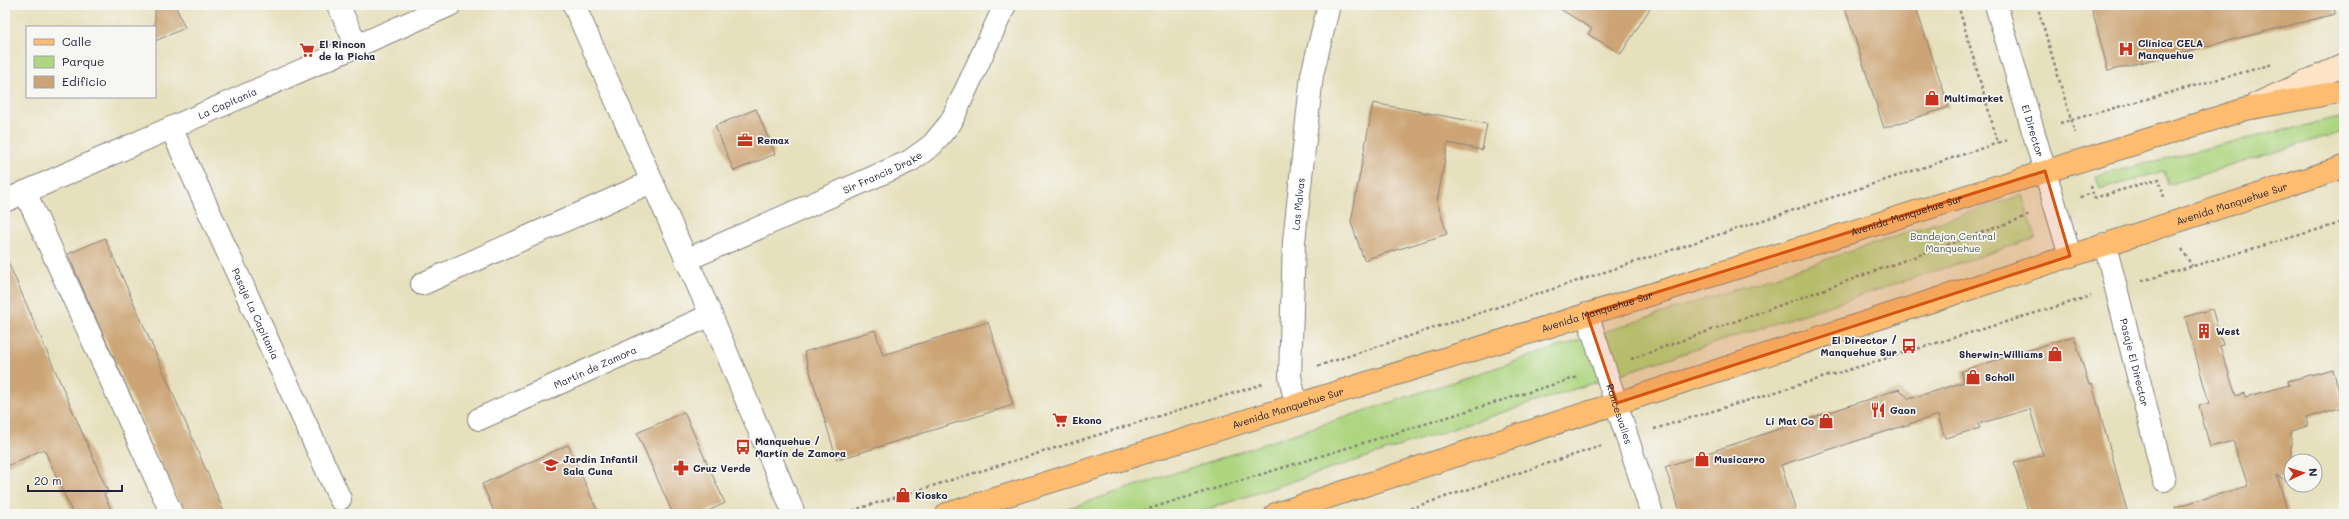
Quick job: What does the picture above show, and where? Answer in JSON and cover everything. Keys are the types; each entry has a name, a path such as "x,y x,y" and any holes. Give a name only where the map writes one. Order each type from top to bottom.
{"main road":[{"name":"Avenida Manquehue Sur","path":"947,514 2246,109 2344,65"},
{"name":"Avenida Manquehue Sur","path":"2246,109 2344,91"},
{"name":"Avenida Manquehue Sur","path":"1276,514 2344,167"}],"street":[{"path":"338,5 357,46"},
{"name":"La Capitanía","path":"5,201 450,5"},
{"path":"574,5 711,315 794,514"},
{"name":"Sir Francis Drake","path":"686,260 910,161 922,154 932,145 951,122 1005,5"},
{"name":"Las Malvas","path":"1296,405 1290,376 1294,241 1312,75 1329,5"},
{"name":"El Director","path":"1996,5 2070,256"},
{"name":"Pasaje La Capitanía","path":"171,128 340,499"},
{"path":"422,284 651,182"},
{"path":"25,192 172,514"},
{"name":"Pasaje El Director","path":"2105,244 2164,480"},
{"name":"Roncesvalles","path":"1587,314 1652,514"},
{"name":"Martín de Zamora","path":"479,419 711,315"}],"path":[{"path":"1958,5 1998,143"},
{"path":"2037,5 2071,119 2276,64"},
{"path":"842,514 1290,376 2034,131"},
{"path":"2093,193 2094,198 2159,179 2177,241 2192,266"},
{"path":"1393,514 1628,437 2116,288 2344,222"}],"highlighted area":[{"path":"2045,171 2070,256 1617,403 1587,314"}],"green space":[{"path":"2344,117 2344,131 2168,185 2164,171 2100,190 2096,176 2240,140"},
{"name":"Bandejon Central Manquehue","path":"2022,195 2036,238 1193,514 1050,514"}],"building":[{"path":"155,5 175,5 185,28 156,41"},
{"path":"1554,5 1652,5 1621,54 1588,34 1592,29"},
{"path":"1844,5 1915,5 1949,107 1884,128"},
{"path":"2091,5 2334,5 2335,14 2108,71"},
{"path":"1373,103 1487,124 1482,150 1448,143 1437,202 1447,234 1364,260 1351,222"},
{"name":"Remax","path":"756,109 775,154 734,171 715,126"},
{"path":"105,238 225,514 184,514 90,305 68,254"},
{"path":"5,255 108,492 104,494 113,514 73,514 44,449 5,467"},
{"path":"2212,309 2223,345 2220,346 2236,396 2244,393 2245,397 2289,385 2288,381 2333,369 2343,407 2306,418 2308,426 2291,431 2291,453 2283,453 2283,479 2277,475 2288,514 2176,514 2175,507 2248,486 2233,441 2210,447 2199,406 2209,403 2185,317"},
{"path":"988,322 1013,405 837,460 804,352 875,330 883,355"},
{"path":"2074,336 2089,385 2092,384 2128,514 2029,514 2014,463 2043,455 2030,409 1978,424 1980,428 1945,438 1938,415 1781,465 1797,514 1681,514 1665,467 1899,389 1909,399 1964,382 1961,371"},
{"name":"Cruz Verde","path":"684,412 725,503 702,514 673,514 637,433"},
{"name":"Jardín Infantil Sala Cuna","path":"568,445 599,514 495,514 482,484"}],"place":[{"name":"Clínica CELA Manquehue","path":"2126,49"},
{"name":"El Rincon de la Picha","path":"307,50"},
{"name":"Multimarket","path":"1932,98"},
{"name":"Remax","path":"745,140"},
{"name":"West","path":"2204,331"},
{"name":"El Director / Manquehue Sur","path":"1909,346"},
{"name":"Sherwin-Williams","path":"2055,354"},
{"name":"Scholl","path":"1973,377"},
{"name":"Gaon","path":"1878,410"},
{"name":"Ekono","path":"1060,420"},
{"name":"Li Mat Co","path":"1826,421"},
{"name":"Manquehue / Martín de Zamora","path":"743,447"},
{"name":"Musicarro","path":"1702,459"},
{"name":"Jardín Infantil Sala Cuna","path":"551,465"},
{"name":"Cruz Verde","path":"681,468"},
{"name":"Kiosko","path":"903,495"}]}
